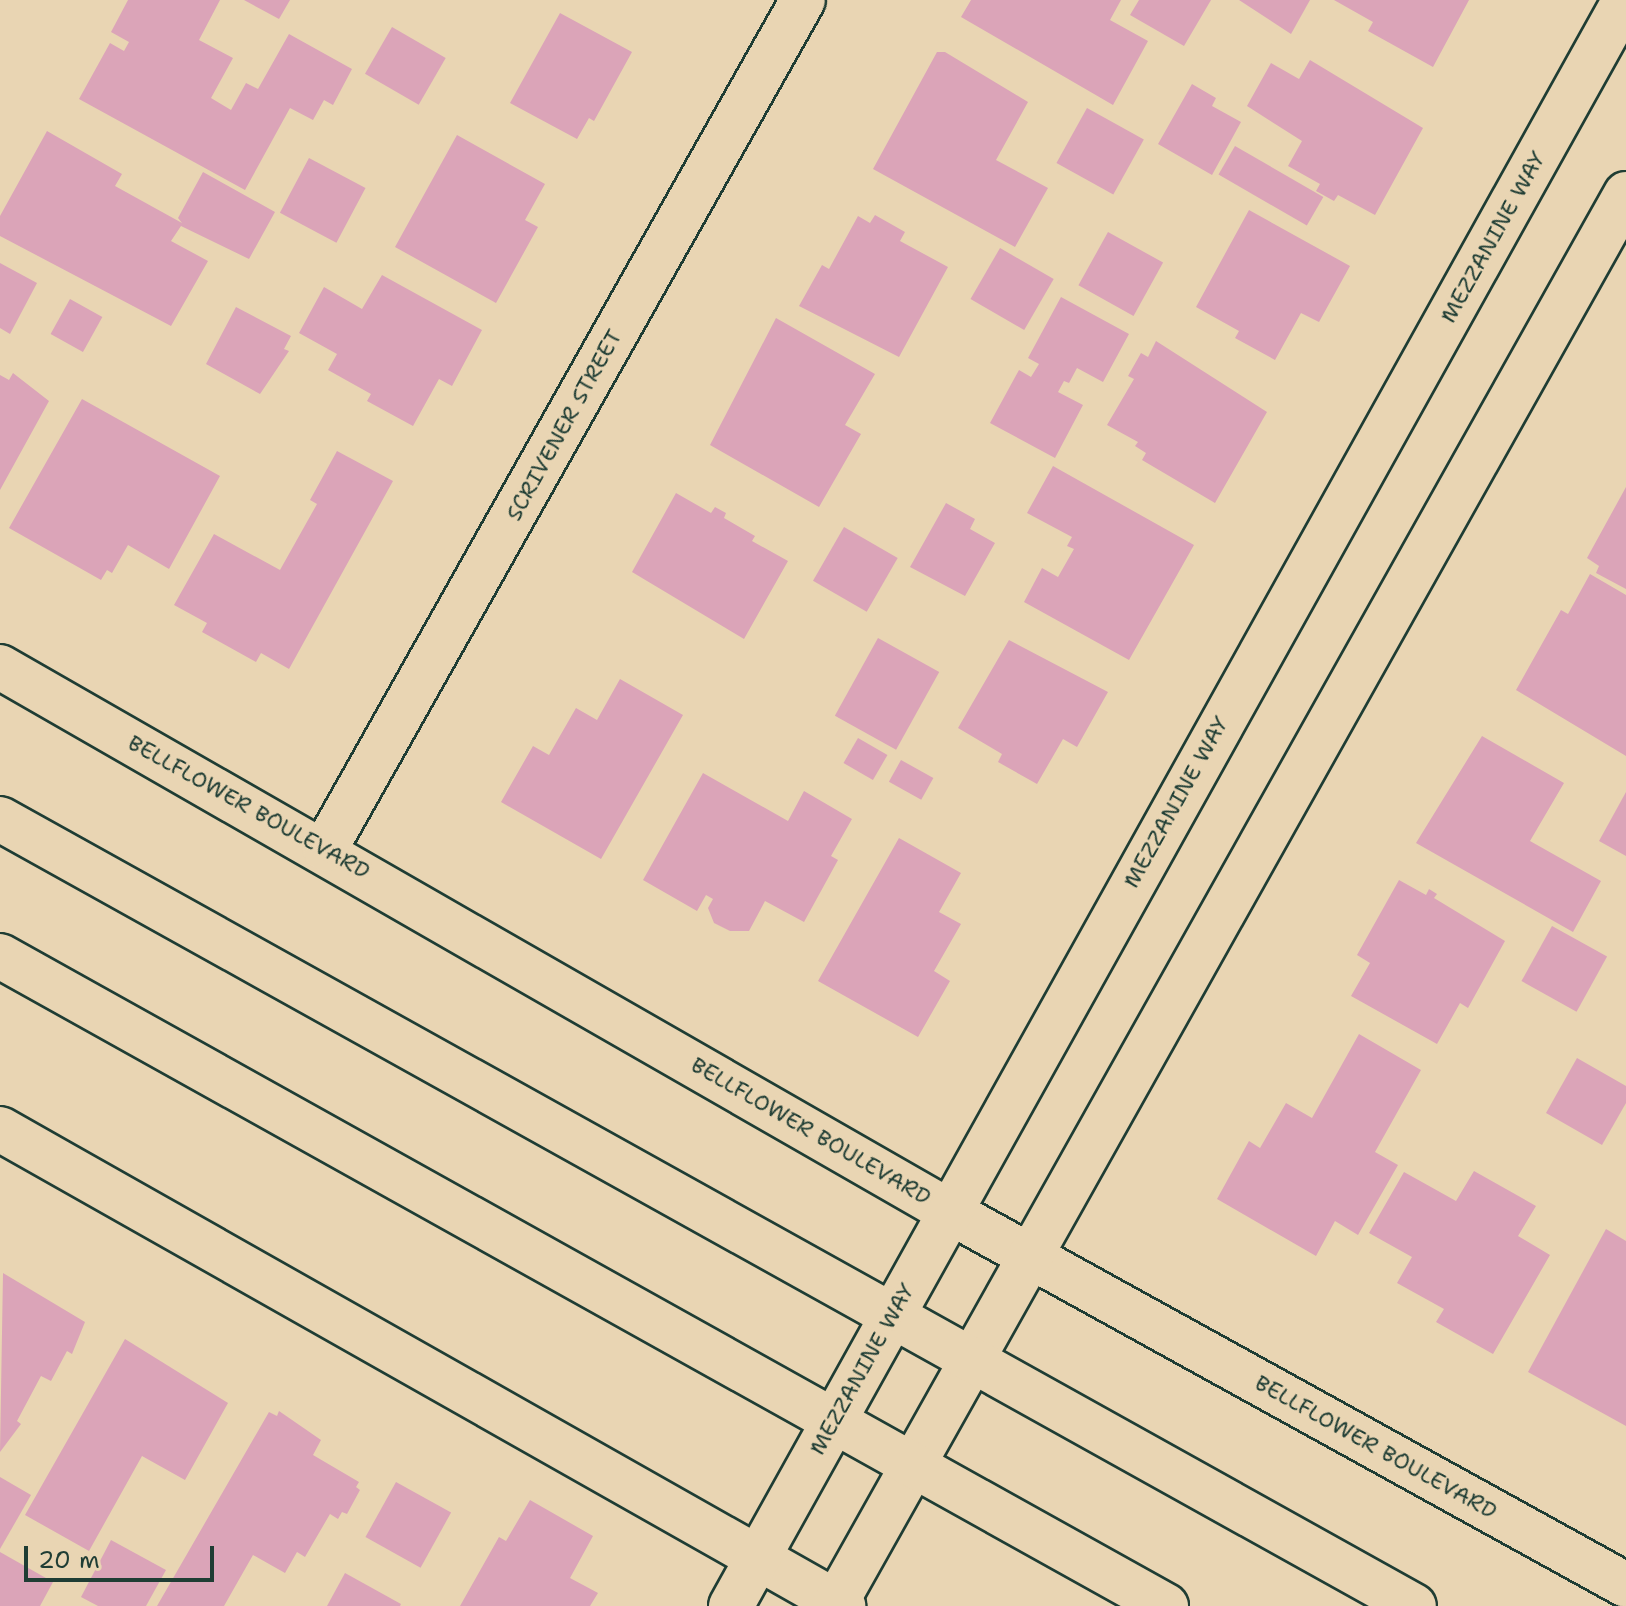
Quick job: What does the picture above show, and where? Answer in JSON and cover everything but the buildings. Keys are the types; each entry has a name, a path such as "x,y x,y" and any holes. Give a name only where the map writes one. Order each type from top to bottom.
{"street":[{"name":"SCRIVENER STREET","path":"325,849 803,0"},
{"name":"MEZZANINE WAY","path":"731,1606 1625,0"},
{"path":"0,1129 838,1605 1626,194"},
{"name":"BELLFLOWER BOULEVARD","path":"0,667 325,849 950,1212 1626,1585"},
{"path":"0,819 892,1312 1414,1606"},
{"path":"0,956 1166,1606"}]}
